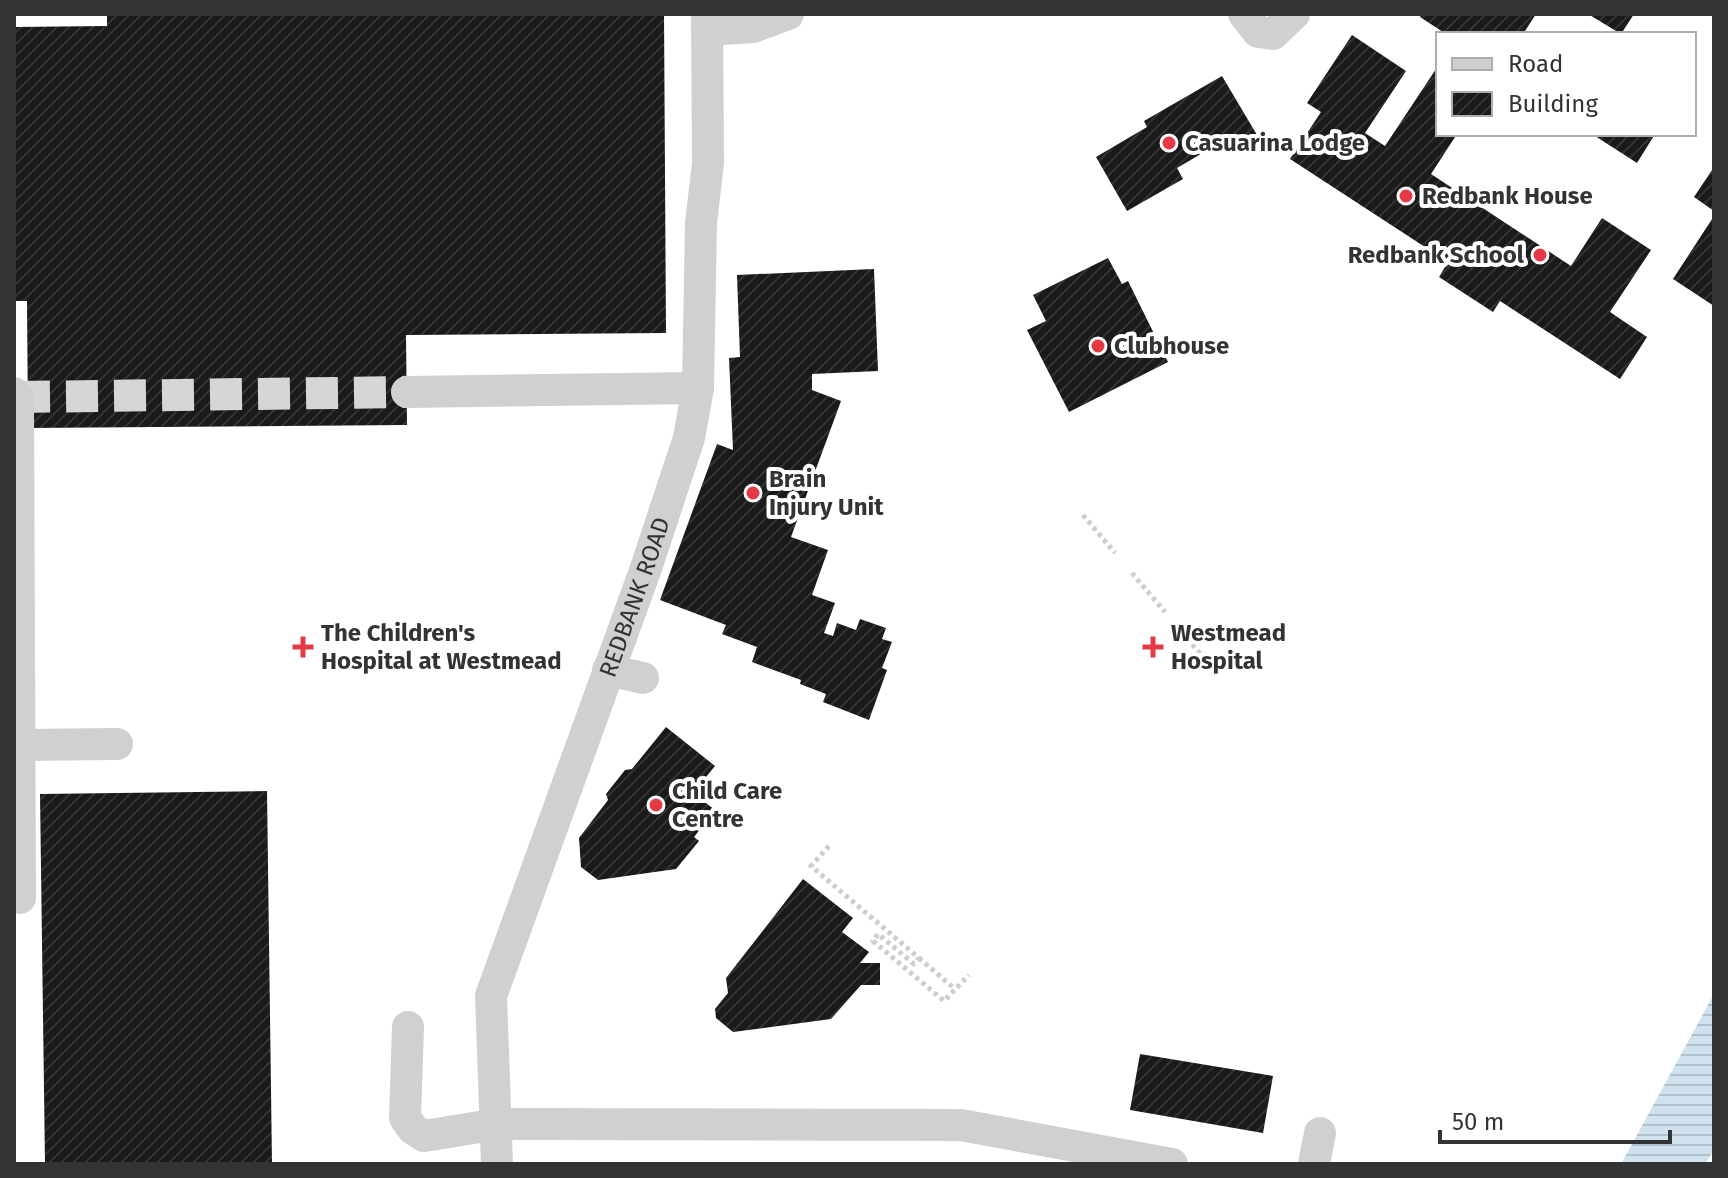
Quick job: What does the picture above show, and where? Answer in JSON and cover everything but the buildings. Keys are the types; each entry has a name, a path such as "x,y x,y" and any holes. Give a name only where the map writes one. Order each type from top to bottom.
{"street":[{"path":"707,22 753,27 788,14"},
{"path":"1244,14 1258,32 1273,34 1294,14"},
{"name":"REDBANK ROAD","path":"497,1164 498,1124 491,996 689,438 698,388 701,223 708,163 707,22"},
{"path":"407,392 698,388"},
{"path":"14,393 18,397 20,898"},
{"path":"608,670 643,678"},
{"path":"19,745 117,744"},
{"path":"408,1027 403,1103 405,1118 413,1129 424,1136 498,1124 961,1125 1172,1164"}],"path":[{"path":"1083,515 1115,553"},
{"path":"1132,573 1165,612"},
{"path":"1182,632 1213,669"},
{"path":"829,846 811,866 955,989"},
{"path":"919,958 914,964 878,934 873,941 944,1001 969,975"}],"water":[{"path":"1714,994 1714,1150 1705,1164 1621,1164"}],"tunnel":[{"path":"18,397 407,392"}],"place":[{"name":"Casuarina Lodge","path":"1169,143"},
{"name":"Redbank House","path":"1406,196"},
{"name":"Redbank School","path":"1540,255"},
{"name":"Clubhouse","path":"1098,346"},
{"name":"Brain Injury Unit","path":"753,493"},
{"name":"The Children's Hospital at Westmead","path":"303,647"},
{"name":"Westmead Hospital","path":"1153,647"},
{"name":"Child Care Centre","path":"656,805"}]}
